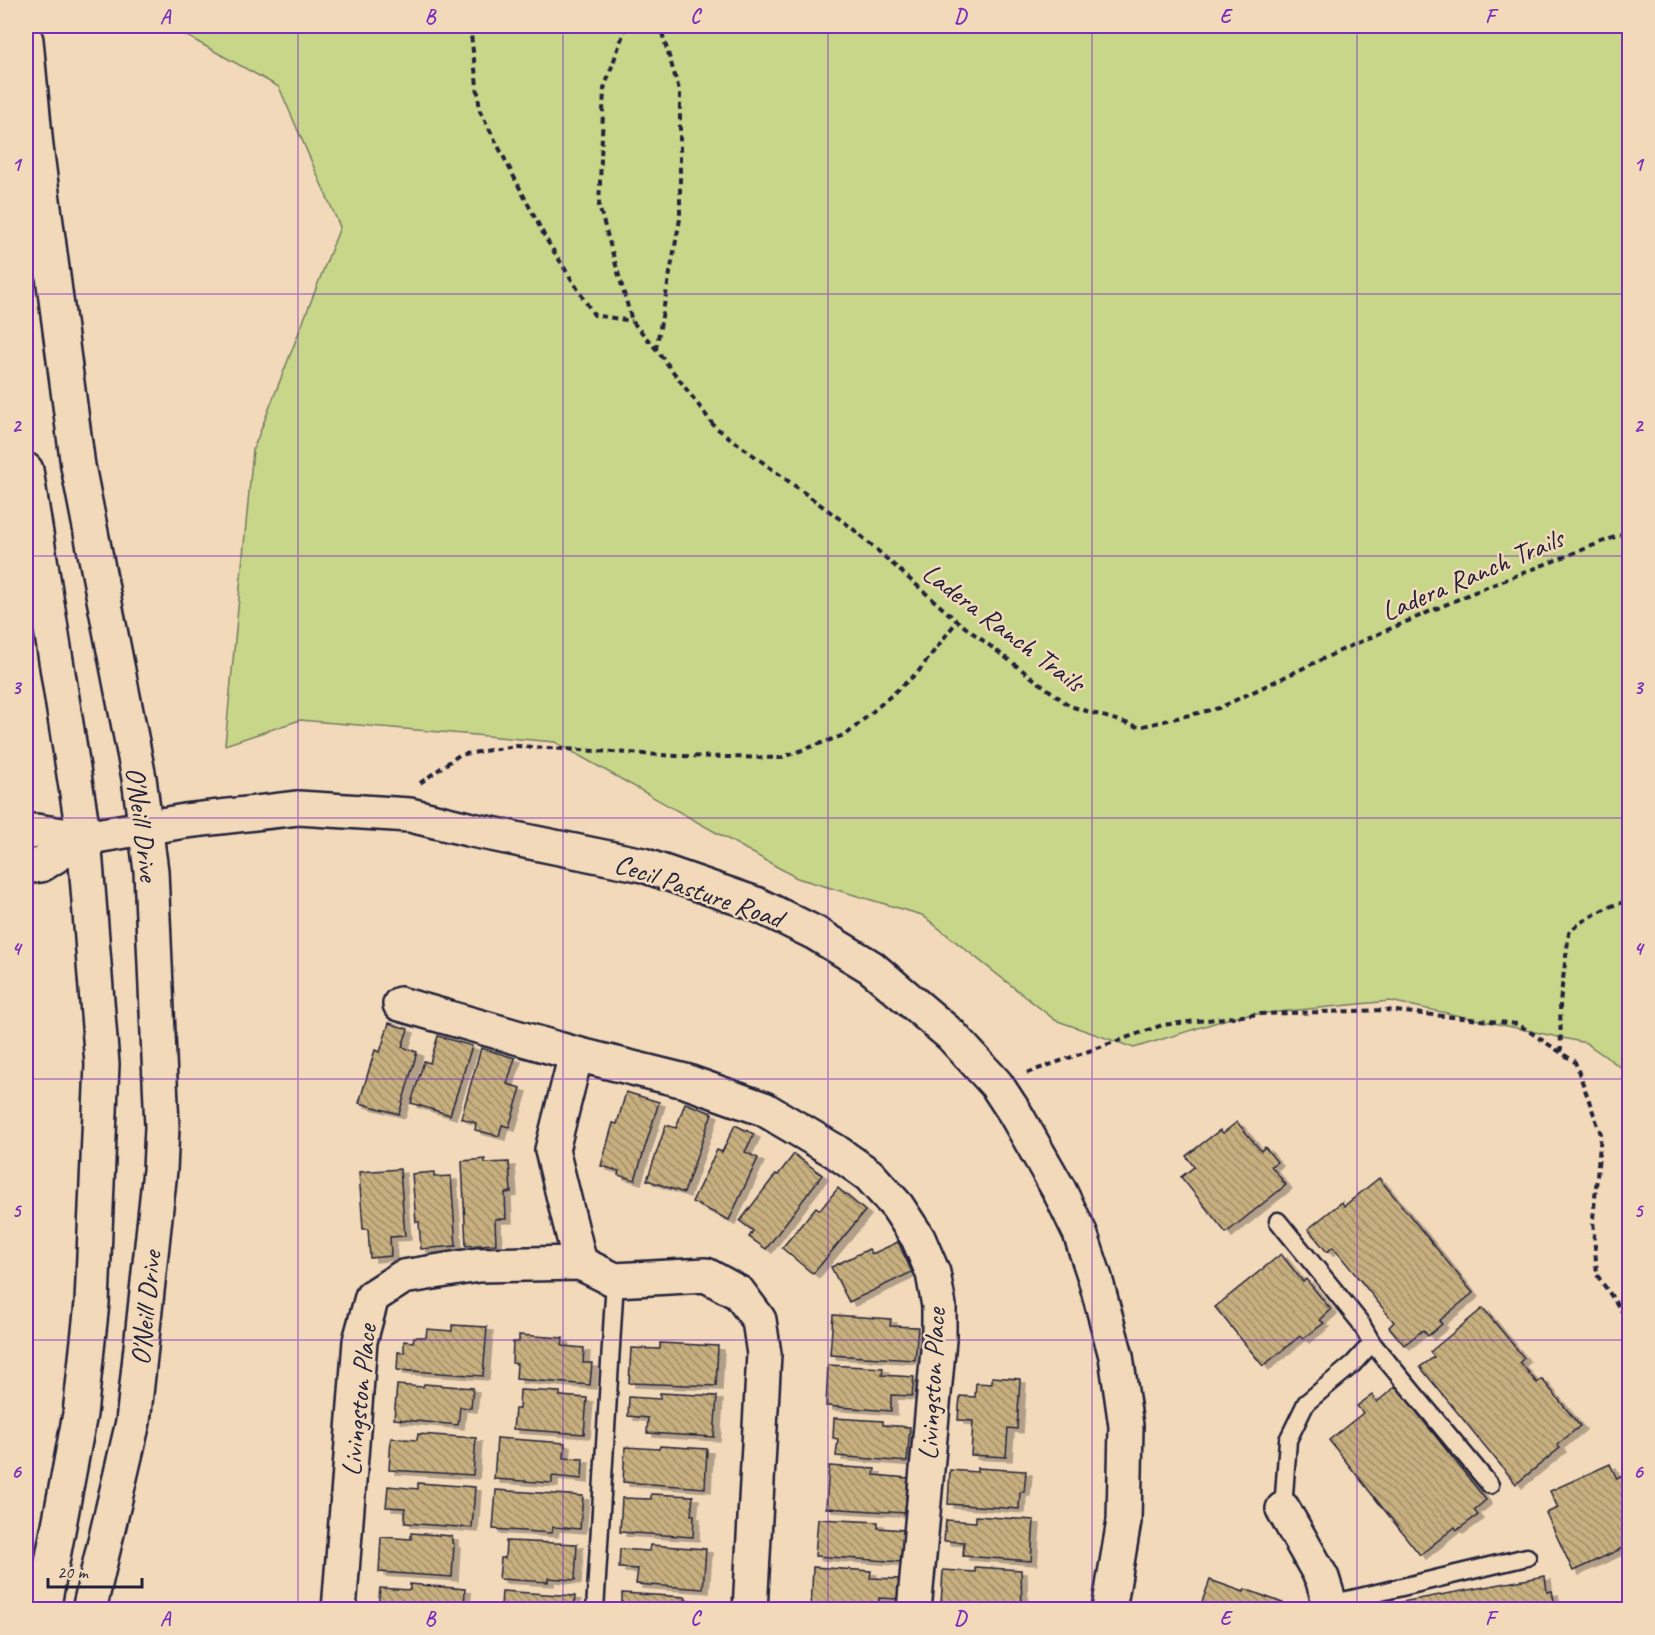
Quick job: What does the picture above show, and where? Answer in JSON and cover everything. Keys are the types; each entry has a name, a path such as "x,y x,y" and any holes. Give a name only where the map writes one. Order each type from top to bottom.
{"street":[{"name":"O'Neill Drive","path":"26,40 36,147 78,466 139,778 151,883 162,1127 160,1170 133,1422 89,1610"},
{"name":"O'Neill Drive","path":"26,470 84,838 102,1064 92,1303 80,1414 43,1610"},
{"name":"Cecil Pasture Road","path":"26,833 36,831 84,838 144,827 298,808 410,815 643,866 756,904 815,933 870,967 951,1035 996,1084 1059,1190 1080,1233 1116,1356 1126,1426 1125,1521 1109,1610"},
{"name":"Cecil Pasture Road","path":"26,867 41,865 84,838"},
{"name":"Livingston Place","path":"400,1004 576,1054 685,1081 764,1109 836,1151 869,1175 897,1206 918,1238 933,1273 939,1306 939,1340 914,1610"},
{"path":"576,1054 552,1150 580,1263"},
{"name":"Livingston Place","path":"339,1610 360,1341 372,1298 403,1277 478,1265 580,1263 615,1280 706,1275 739,1293 759,1320 764,1354 750,1610"},
{"path":"1283,1509 1322,1578 1332,1607"}],"lane":[{"path":"1278,1221 1360,1322 1372,1343 1490,1485"},
{"path":"595,1610 615,1280"},
{"path":"1283,1509 1288,1440 1305,1403 1353,1364 1372,1343"},
{"path":"1332,1607 1527,1557"}],"path":[{"path":"470,26 480,111 546,239 594,315 632,321"},
{"name":"Ladera Ranch Trails","path":"626,26 604,89 599,206 632,321 656,348 715,427 852,528 957,621 1070,706 1138,727 1219,708 1346,648 1477,591 1629,531"},
{"path":"656,348 680,219 680,93 660,26"},
{"path":"410,815 418,784 459,755 516,746 677,756 780,758 847,734 918,672 957,621"},
{"path":"1561,1052 1560,1002 1569,933 1578,924 1606,908 1629,900"},
{"path":"996,1084 1162,1025 1260,1014 1386,1010 1518,1024 1575,1062 1601,1134 1593,1219 1597,1275 1629,1323"}],"green space":[{"path":"169,26 1629,26 1629,1073 1586,1043 1390,1001 1237,1016 1134,1048 1055,1020 922,915 797,878 555,742 300,720 225,745 253,450 340,227 279,87"}],"building":[{"path":"389,1023 408,1029 402,1047 417,1052 399,1114 359,1103 375,1050 380,1052"},
{"path":"438,1036 472,1046 450,1115 411,1103 424,1061 430,1063"},
{"path":"481,1048 515,1058 507,1084 521,1088 509,1127 502,1125 499,1136 475,1130 476,1123 461,1118"},
{"path":"626,1092 659,1102 635,1180 618,1175 619,1171 601,1166 613,1123 617,1124"},
{"path":"685,1103 712,1113 684,1193 647,1180 666,1125 676,1128"},
{"path":"1237,1122 1261,1151 1265,1147 1277,1162 1271,1166 1286,1185 1226,1233 1181,1177 1194,1167 1186,1156 1220,1130 1223,1133"},
{"path":"735,1125 754,1134 745,1152 758,1158 729,1220 692,1202 717,1150 722,1152"},
{"path":"794,1154 822,1175 766,1249 749,1237 753,1231 740,1221"},
{"path":"485,1159 485,1163 509,1162 511,1192 505,1193 506,1219 495,1219 496,1244 466,1246 462,1161"},
{"path":"400,1169 405,1236 390,1237 391,1256 370,1258 368,1229 363,1229 359,1172"},
{"path":"434,1172 434,1177 451,1176 456,1246 421,1249 412,1174"},
{"path":"1379,1178 1473,1293 1439,1321 1442,1324 1428,1336 1423,1330 1404,1345 1389,1327 1394,1322 1333,1247 1327,1252 1308,1229 1342,1202 1344,1206"},
{"path":"838,1188 865,1211 813,1274 782,1248 816,1207 820,1210"},
{"path":"898,1242 912,1272 849,1302 831,1267 869,1249 872,1254"},
{"path":"1281,1254 1303,1282 1306,1279 1331,1310 1320,1320 1324,1323 1303,1339 1300,1336 1263,1366 1215,1307"},
{"path":"1483,1308 1524,1358 1520,1362 1537,1383 1542,1379 1580,1426 1557,1445 1560,1448 1516,1484 1420,1367 1434,1357 1430,1352"},
{"path":"833,1315 891,1319 890,1326 918,1327 915,1360 830,1355"},
{"path":"452,1325 487,1327 483,1376 397,1370 398,1352 404,1353 404,1341 413,1342 414,1337 426,1337 427,1329 452,1331"},
{"path":"519,1335 563,1338 562,1346 584,1348 583,1363 592,1363 590,1385 516,1379 517,1364 512,1363 513,1342 519,1342"},
{"path":"660,1343 718,1346 716,1386 629,1383 631,1348 660,1349"},
{"path":"828,1365 883,1368 882,1375 914,1377 912,1396 891,1395 891,1411 826,1406"},
{"path":"992,1377 1020,1379 1017,1429 1008,1428 1006,1457 971,1455 973,1421 958,1420 960,1396 975,1397 976,1383 992,1384"},
{"path":"424,1384 473,1388 471,1408 460,1407 458,1425 394,1419 397,1385 423,1387"},
{"path":"1396,1386 1486,1500 1474,1510 1478,1515 1457,1530 1455,1527 1420,1555 1329,1440 1363,1413 1357,1406 1372,1395 1377,1402"},
{"path":"520,1390 560,1392 560,1396 587,1398 584,1434 513,1429 515,1409 519,1409"},
{"path":"660,1393 717,1396 714,1437 647,1433 648,1418 628,1416 629,1397 660,1399"},
{"path":"834,1418 883,1421 883,1425 910,1427 907,1462 836,1456 838,1439 833,1438"},
{"path":"418,1434 476,1438 473,1475 389,1470 391,1438 417,1440"},
{"path":"497,1438 565,1443 564,1458 583,1459 582,1479 552,1476 552,1483 494,1479"},
{"path":"660,1446 707,1449 705,1488 623,1482 625,1447 659,1449"},
{"path":"1610,1464 1617,1479 1624,1475 1630,1486 1630,1539 1622,1543 1625,1547 1573,1571 1546,1513 1558,1508 1550,1491"},
{"path":"829,1466 875,1469 874,1475 908,1478 905,1513 826,1508"},
{"path":"977,1468 1026,1471 1024,1492 1020,1492 1019,1509 948,1504 950,1470 977,1472"},
{"path":"418,1483 475,1487 472,1528 405,1523 405,1508 386,1507 388,1486 418,1489"},
{"path":"496,1490 583,1496 580,1529 553,1527 552,1533 493,1529"},
{"path":"651,1494 693,1496 691,1515 694,1515 693,1537 620,1532 622,1498 651,1499"},
{"path":"976,1516 1034,1520 1031,1561 963,1556 964,1542 944,1541 946,1520 976,1522"},
{"path":"818,1519 878,1522 878,1528 905,1530 903,1562 815,1556"},
{"path":"411,1533 452,1536 454,1544 452,1577 379,1572 381,1537 411,1539"},
{"path":"506,1541 577,1544 575,1580 548,1578 548,1582 499,1579 501,1558 505,1558"},
{"path":"650,1545 706,1549 703,1589 636,1584 638,1569 619,1568 620,1549 649,1551"},
{"path":"813,1567 871,1571 870,1578 901,1579 899,1599 879,1598 879,1610 811,1609"},
{"path":"975,1567 1021,1570 1022,1610 941,1605 943,1570 975,1572"},
{"path":"1545,1576 1547,1592 1552,1591 1556,1610 1403,1610 1401,1602"},
{"path":"1210,1580 1244,1592 1245,1589 1288,1605 1287,1610 1199,1610"},
{"path":"410,1584 465,1589 464,1610 399,1610 378,1607 380,1588 410,1590"},
{"path":"502,1591 575,1596 574,1610 495,1610 496,1606 501,1606"},
{"path":"622,1593 686,1597 685,1600 703,1601 702,1610 614,1610 614,1605 622,1606"}]}
